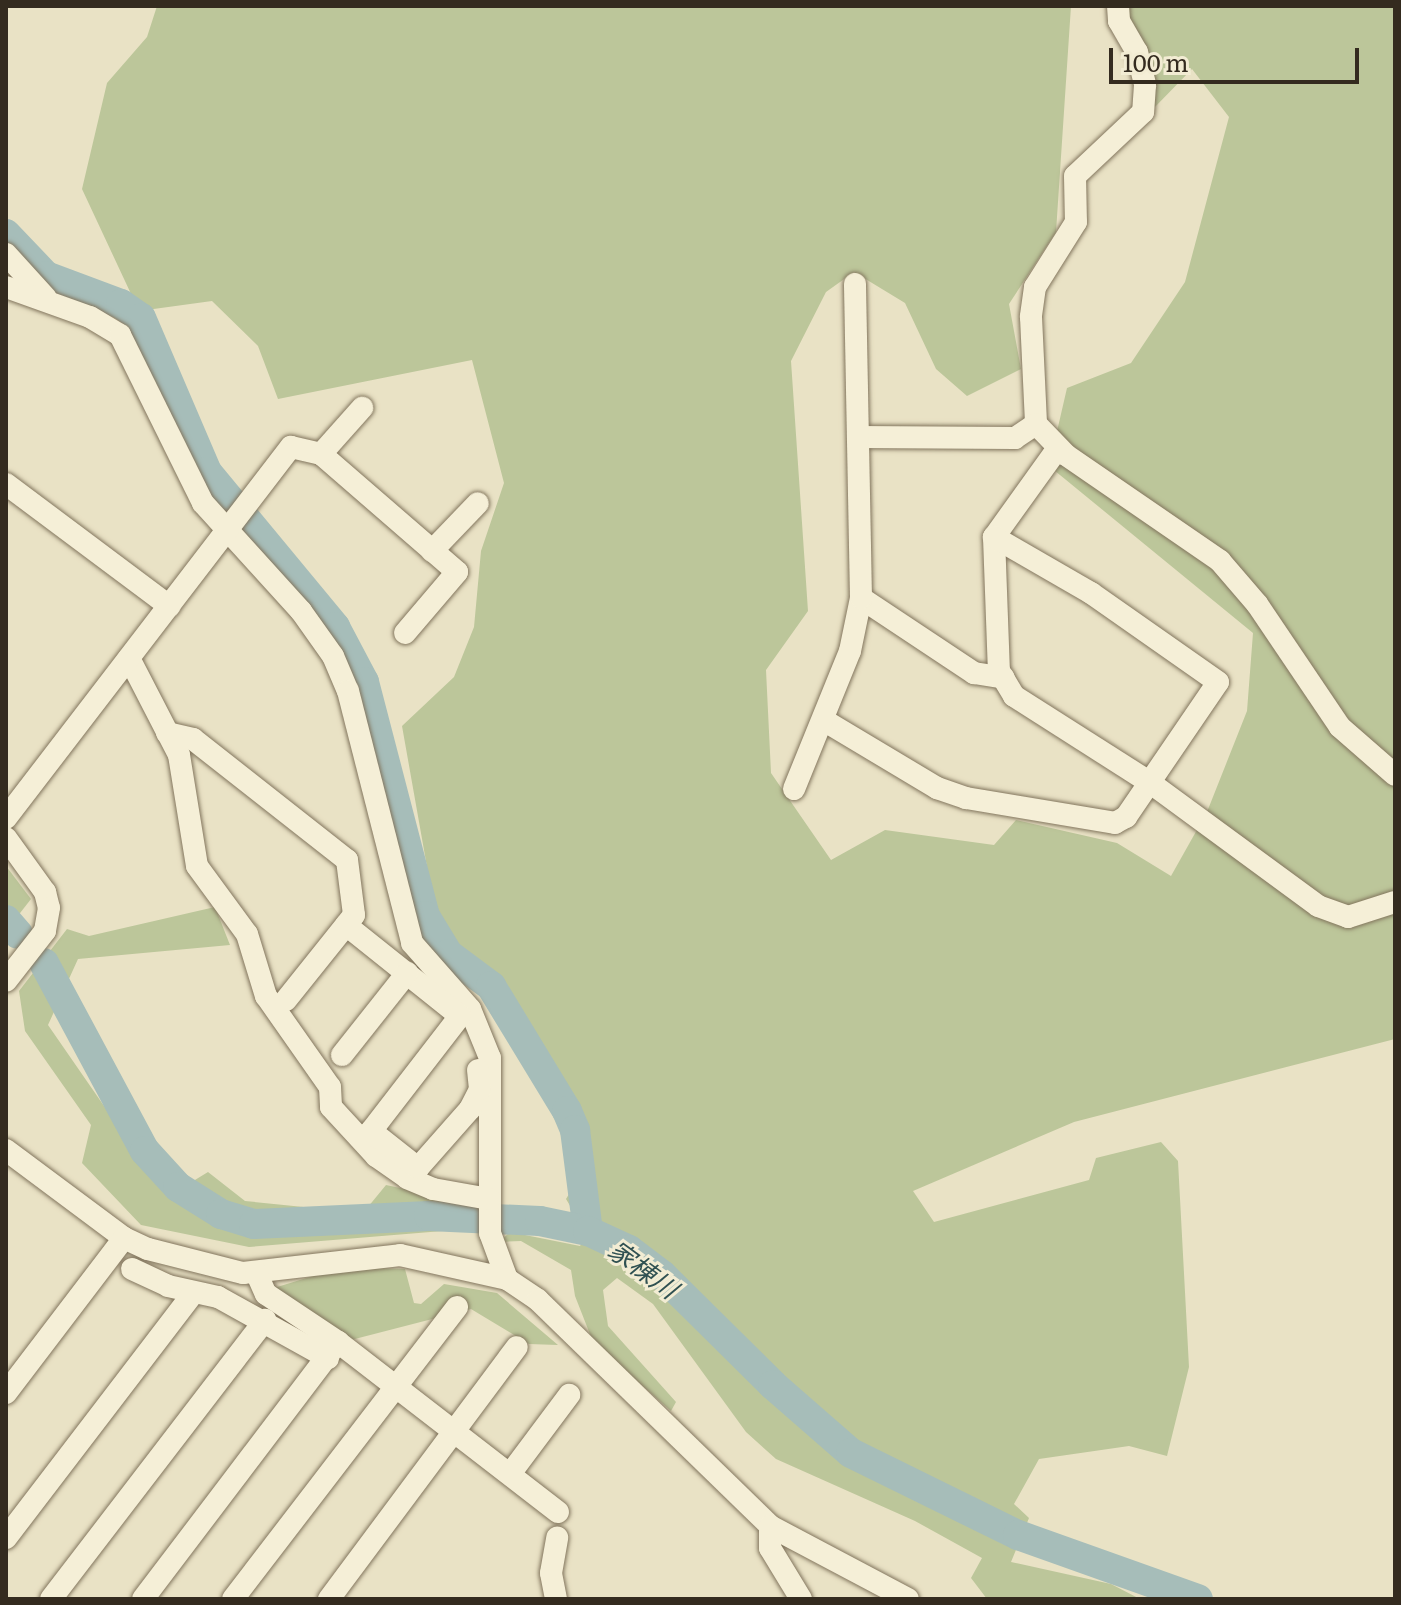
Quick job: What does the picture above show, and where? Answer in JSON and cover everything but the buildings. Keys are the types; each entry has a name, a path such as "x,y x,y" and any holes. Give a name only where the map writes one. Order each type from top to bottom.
{"street":[{"path":"1118,6 1119,21 1137,52 1145,85 1143,112 1075,176 1076,222 1035,287 1031,317 1036,424 1058,448 1220,561 1266,616 1340,727 1395,775"},
{"path":"6,254 53,304"},
{"path":"794,789 825,721 850,651 861,598 855,284"},
{"path":"6,287 106,324 120,335 190,482 226,529 301,611 333,656 348,691 412,943 459,994 482,1031 490,1058 489,1214 507,1279"},
{"path":"321,454 362,408"},
{"path":"858,437 1015,438 1036,424"},
{"path":"6,818 291,447 321,454 457,572 405,633"},
{"path":"1058,448 994,537 999,671 1014,696 1152,784 1318,906 1348,917 1395,902"},
{"path":"6,484 169,606"},
{"path":"432,551 478,503"},
{"path":"825,721 937,788 966,798 1115,823 1126,817 1152,784 1218,682 1091,593 994,537"},
{"path":"861,598 974,673 1004,678"},
{"path":"129,658 179,755 197,866 247,934 266,996 330,1087 331,1107 376,1156 407,1178 489,1214"},
{"path":"167,733 193,739 347,860 354,915 286,1000"},
{"path":"6,838 45,892 49,908 45,931 6,981"},
{"path":"346,925 460,1016 477,1050 480,1089 470,1109 418,1168 371,1131 460,1016"},
{"path":"342,1055 407,973"},
{"path":"6,1150 124,1238 148,1249 256,1272 400,1255 507,1279 538,1300 770,1526 908,1599"},
{"path":"6,1393 124,1238"},
{"path":"132,1269 193,1293 218,1297 333,1350 395,1386 558,1512"},
{"path":"256,1272 266,1294 333,1350"},
{"path":"6,1538 193,1293"},
{"path":"233,1599 457,1307"},
{"path":"51,1599 265,1320"},
{"path":"329,1599 517,1347"},
{"path":"143,1599 333,1350"},
{"path":"510,1474 569,1395"},
{"path":"770,1526 770,1548 801,1599"},
{"path":"556,1599 551,1573 557,1538"}],"green space":[{"path":"157,6 1071,6 1056,232 1009,304 1021,369 967,396 936,369 905,303 854,272 826,292 791,361 808,611 766,670 771,773 831,860 885,830 994,845 1016,820 1117,843 1171,876 1207,812 1247,711 1253,633 1049,466 1067,388 1131,363 1185,282 1229,117 1192,69 1153,109 1109,6 1395,6 1395,1039 1074,1122 913,1191 934,1222 1089,1180 1096,1158 1161,1142 1178,1161 1189,1367 1167,1456 1129,1446 1039,1459 1014,1504 1029,1518 1011,1562 1111,1584 1140,1599 987,1599 971,1578 982,1558 915,1521 776,1459 746,1432 653,1304 617,1278 603,1290 608,1326 676,1402 671,1411 593,1342 575,1296 571,1270 521,1241 499,1242 510,1232 580,1246 587,1234 566,1199 591,1158 570,1109 438,929 402,726 454,677 474,627 481,551 504,483 472,360 278,399 258,346 212,301 139,311 82,189 107,83 147,37"},
{"path":"6,866 31,899 6,931"},
{"path":"215,907 230,945 78,959 48,1025 167,1197 208,1172 245,1201 363,1213 386,1185 470,1203 467,1229 249,1247 141,1225 82,1163 91,1125 25,1031 19,991 67,929 89,936"},
{"path":"342,1267 405,1269 414,1303 421,1304 444,1284 497,1293 558,1345 529,1344 471,1309 347,1341 274,1288"}],"waterway":[{"path":"6,234 46,276 121,304 141,318 207,472 335,627 364,682 425,916 448,954 491,986 567,1111 575,1130 588,1231"},
{"name":"家棟川","path":"6,920 18,934"},
{"name":"家棟川","path":"44,963 145,1151 178,1187 221,1214 254,1224 429,1216 540,1221 588,1231 629,1250 662,1275 773,1385 851,1453 1018,1535 1198,1599"}]}
